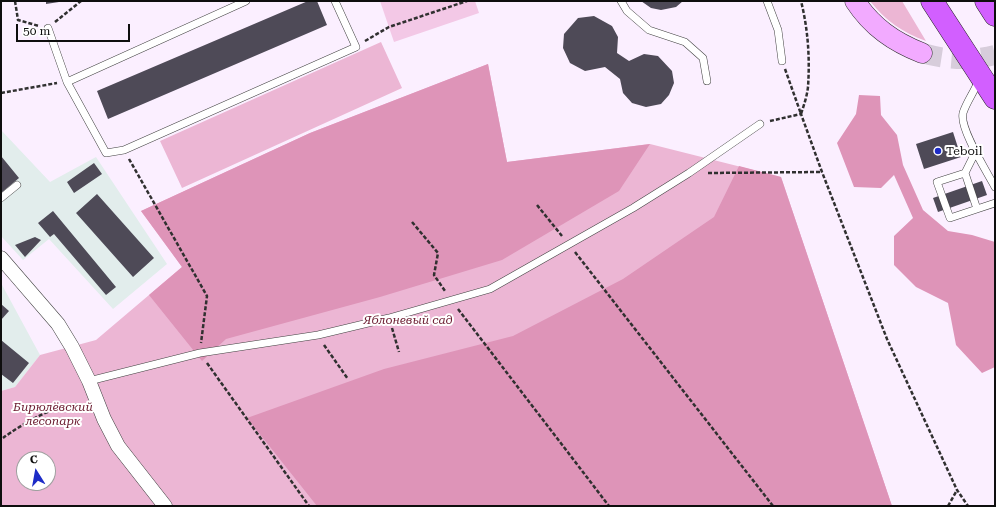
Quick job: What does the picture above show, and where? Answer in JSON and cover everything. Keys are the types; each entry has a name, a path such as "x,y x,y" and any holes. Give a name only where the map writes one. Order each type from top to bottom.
{"main road":[{"path":"855,1 880,30 906,47 922,53"},
{"path":"932,1 975,72 995,114"},
{"path":"986,1 995,15"},
{"path":"975,72 995,98"}],"street":[{"path":"1,258 58,324 72,346 89,381 104,419 118,446 165,506"}],"lane":[{"path":"67,82 246,1"},
{"path":"48,28 67,82 106,152 124,150 356,47 335,1"},
{"path":"621,1 627,11 649,30 685,42 703,58 707,81"},
{"path":"767,1 778,30 782,61"},
{"path":"975,72 963,114 965,127 995,187"},
{"path":"89,381 200,353 318,335 389,318 490,289 633,208 689,174 760,124"},
{"path":"976,151 965,173 977,209"},
{"path":"965,173 937,182 950,218 995,203"},
{"path":"1,198 17,185"}],"path":[{"path":"15,1 18,20 48,28 81,1"},
{"path":"356,47 389,27 467,1"},
{"path":"801,1 806,20 808,53 808,88 802,114"},
{"path":"782,61 822,172 887,338 957,490 968,506"},
{"path":"1,93 67,82"},
{"path":"760,124 802,114"},
{"path":"124,150 207,296 200,353 309,506"},
{"path":"689,174 822,172"},
{"path":"537,205 773,506"},
{"path":"412,222 438,253 434,275 451,300 609,506"},
{"path":"389,318 399,352"},
{"path":"318,335 348,379"},
{"path":"3,438 21,425 64,406 78,404 90,408"},
{"path":"948,506 957,490"}],"shaded area":[{"path":"380,1 475,1 479,13 394,42"},
{"path":"488,64 507,162 650,144 619,191 502,260 380,297 226,339 202,361 149,295 182,267 141,211 310,133"},
{"path":"859,95 880,96 881,115 897,135 903,165 923,210 948,231 972,235 995,242 995,367 982,373 956,345 948,303 916,287 894,265 894,236 913,218 894,175 881,188 854,187 837,143 856,114"},
{"path":"1,130 50,182 96,157 167,264 113,309 49,239 23,260 1,236"},
{"path":"739,166 781,177 892,506 317,506 247,418 384,369 513,336 623,279 714,217"},
{"path":"1,283 40,355 15,387 1,391"}],"green space":[{"path":"870,1 902,1 926,41 902,30 888,20"},
{"path":"381,42 402,88 182,188 160,141"},
{"name":"Яблоневый сад","path":"488,64 507,162 650,144 781,177 892,506 1,506 1,391 15,387 40,355 96,340 182,267 141,211 310,133"}],"building":[{"path":"46,1 59,1 59,2 46,4"},
{"path":"308,1 317,1 327,25 108,119 97,91"},
{"path":"641,1 683,1 676,7 661,10 651,8"},
{"path":"594,16 612,26 618,37 617,53 629,61 644,54 658,56 672,71 674,83 669,95 661,104 646,107 632,103 623,93 620,79 605,67 585,71 570,63 563,48 564,34 578,18"},
{"path":"953,132 961,157 924,169 916,144"},
{"path":"1,156 19,178 1,193"},
{"path":"94,163 102,174 74,193 67,182"},
{"path":"982,181 987,195 938,212 933,198"},
{"path":"97,194 154,258 133,277 76,213"},
{"path":"53,211 116,287 106,295 54,234 50,237 38,223"},
{"path":"35,237 41,240 25,257 15,245"},
{"path":"1,304 9,311 1,320"},
{"path":"1,340 29,363 13,383 1,374"}],"tunnel":[{"path":"922,53 958,59 995,55"}],"place":[{"name":"Teboil","path":"938,151"}],"park label":[{"name":"Бирюлёвский лесопарк","path":"53,414"}]}
